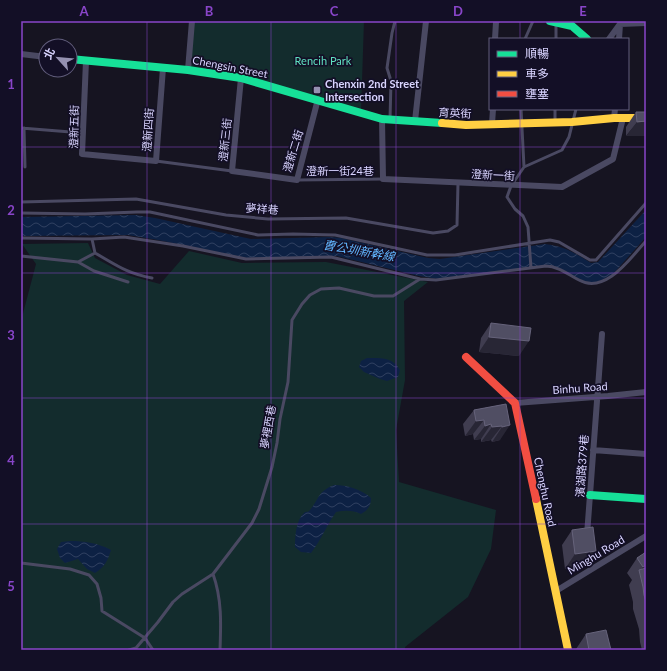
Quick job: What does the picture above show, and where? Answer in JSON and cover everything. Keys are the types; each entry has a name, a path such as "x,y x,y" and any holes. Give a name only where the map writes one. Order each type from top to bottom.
{"street":[{"path":"188,70 192,21"},
{"path":"415,121 426,21"},
{"path":"496,38 497,21"},
{"path":"554,22 572,26 586,38"},
{"path":"620,23 646,23"},
{"path":"611,38 620,23"},
{"path":"619,38 620,23"},
{"path":"21,54 38,56"},
{"name":"Chengsin Street","path":"78,60 188,70 241,78 386,119"},
{"name":"澄新五街","path":"86,61 82,154 123,158"},
{"name":"澄新四街","path":"123,158 156,161 163,68"},
{"name":"澄新三街","path":"241,78 232,171 265,176"},
{"name":"澄新二街","path":"265,176 297,180 318,100"},
{"path":"492,124 493,110"},
{"name":"澄新一街","path":"383,179 511,186 562,187 613,159 619,118 615,110"},
{"name":"育英街","path":"386,119 466,125 646,118"},
{"path":"383,179 386,119"},
{"name":"濱湖路379巷","path":"587,537 602,334"},
{"path":"466,357 515,403"},
{"name":"Binhu Road","path":"515,403 646,392"},
{"name":"Chenghu Road","path":"515,403 568,650"},
{"path":"593,450 646,454"},
{"path":"590,495 646,499"},
{"name":"Minghu Road","path":"556,591 646,536"}],"lane":[{"path":"386,119 392,81 387,68 395,21"},
{"path":"526,38 534,21"},
{"path":"554,22 556,38"},
{"path":"521,110 524,167"},
{"path":"555,110 555,122"},
{"path":"531,268 528,227 522,216 507,197 511,186 524,167 562,150 569,137 576,110"},
{"path":"25,167 22,128 83,133"},
{"path":"156,161 232,171"},
{"name":"澄新一街24巷","path":"297,180 383,179"},
{"name":"夢祥巷","path":"21,202 136,199 226,215 268,220 346,218 433,233 448,231 457,226 458,183"},
{"path":"21,213 85,214 150,212 258,236 293,234 336,235 427,255 455,255 550,240 559,242 590,260 596,260 646,203"},
{"path":"21,238 92,239 124,237 183,246 246,259 331,257 420,279 436,280 552,266 582,282 592,284 602,282 614,275 646,240"},
{"path":"92,239 95,253 129,272 152,278"},
{"path":"78,262 95,253"},
{"path":"21,256 78,262 94,271 128,282"},
{"name":"夢裡西巷","path":"129,650 136,648 173,602 182,594 213,574 252,523 259,510 272,467 288,382 292,320 302,304 310,295 321,289 340,288 374,296 392,296 420,279"},
{"path":"21,563 70,569 89,575 97,584 101,598 102,611 145,638 153,650"},
{"path":"213,574 221,607 220,650"}],"green space":[{"name":"Rencih Park","path":"192,21 364,21 361,112 318,99 188,70"},
{"path":"88,243 95,258 127,275 160,284 189,251 242,263 326,262 428,282 404,301 405,380 396,430 399,482 496,510 491,549 468,597 405,647 405,650 21,650 21,321 36,264 22,244"}],"water":[{"name":"曹公圳新幹線","path":"646,210 646,237 613,274 593,283 584,281 551,265 438,279 419,276 337,256 247,258 128,235 21,236 21,217 136,215 251,239 341,238 428,258 440,259 545,244 558,246 569,250 591,263 598,262"},
{"path":"367,358 390,360 400,370 398,377 387,381 364,372 359,367 361,361"},
{"path":"334,485 349,487 363,492 371,498 370,506 361,514 349,511 336,512 311,553 301,552 295,547 299,520 304,513 310,510 324,490"},
{"path":"70,541 91,543 111,550 106,563 95,573 87,569 78,559 65,563 60,558 57,549 61,542"}],"building":[{"path":"636,112 646,112 646,121 637,122"},
{"path":"491,323 531,328 529,341 489,337"},
{"path":"506,404 510,425 492,427 491,424 485,426 484,420 476,421 474,410"},
{"path":"593,527 596,551 575,554 572,530"},
{"path":"646,552 646,565 643,567 637,558"},
{"path":"646,568 646,602 639,570"},
{"path":"606,630 611,650 589,650 586,634"}],"traffic: fast":[{"path":"550,21 572,26 586,38"},
{"path":"78,60 188,70 241,78 382,119 442,123"},
{"path":"590,495 646,499"}],"traffic: slow":[{"path":"442,123 466,125 572,122 614,118 646,118"},
{"path":"536,499 568,650"}],"traffic: jam":[{"path":"466,357 515,403 536,499"}],"place":[{"name":"Chenxin 2nd Street Intersection","path":"317,90"}]}
